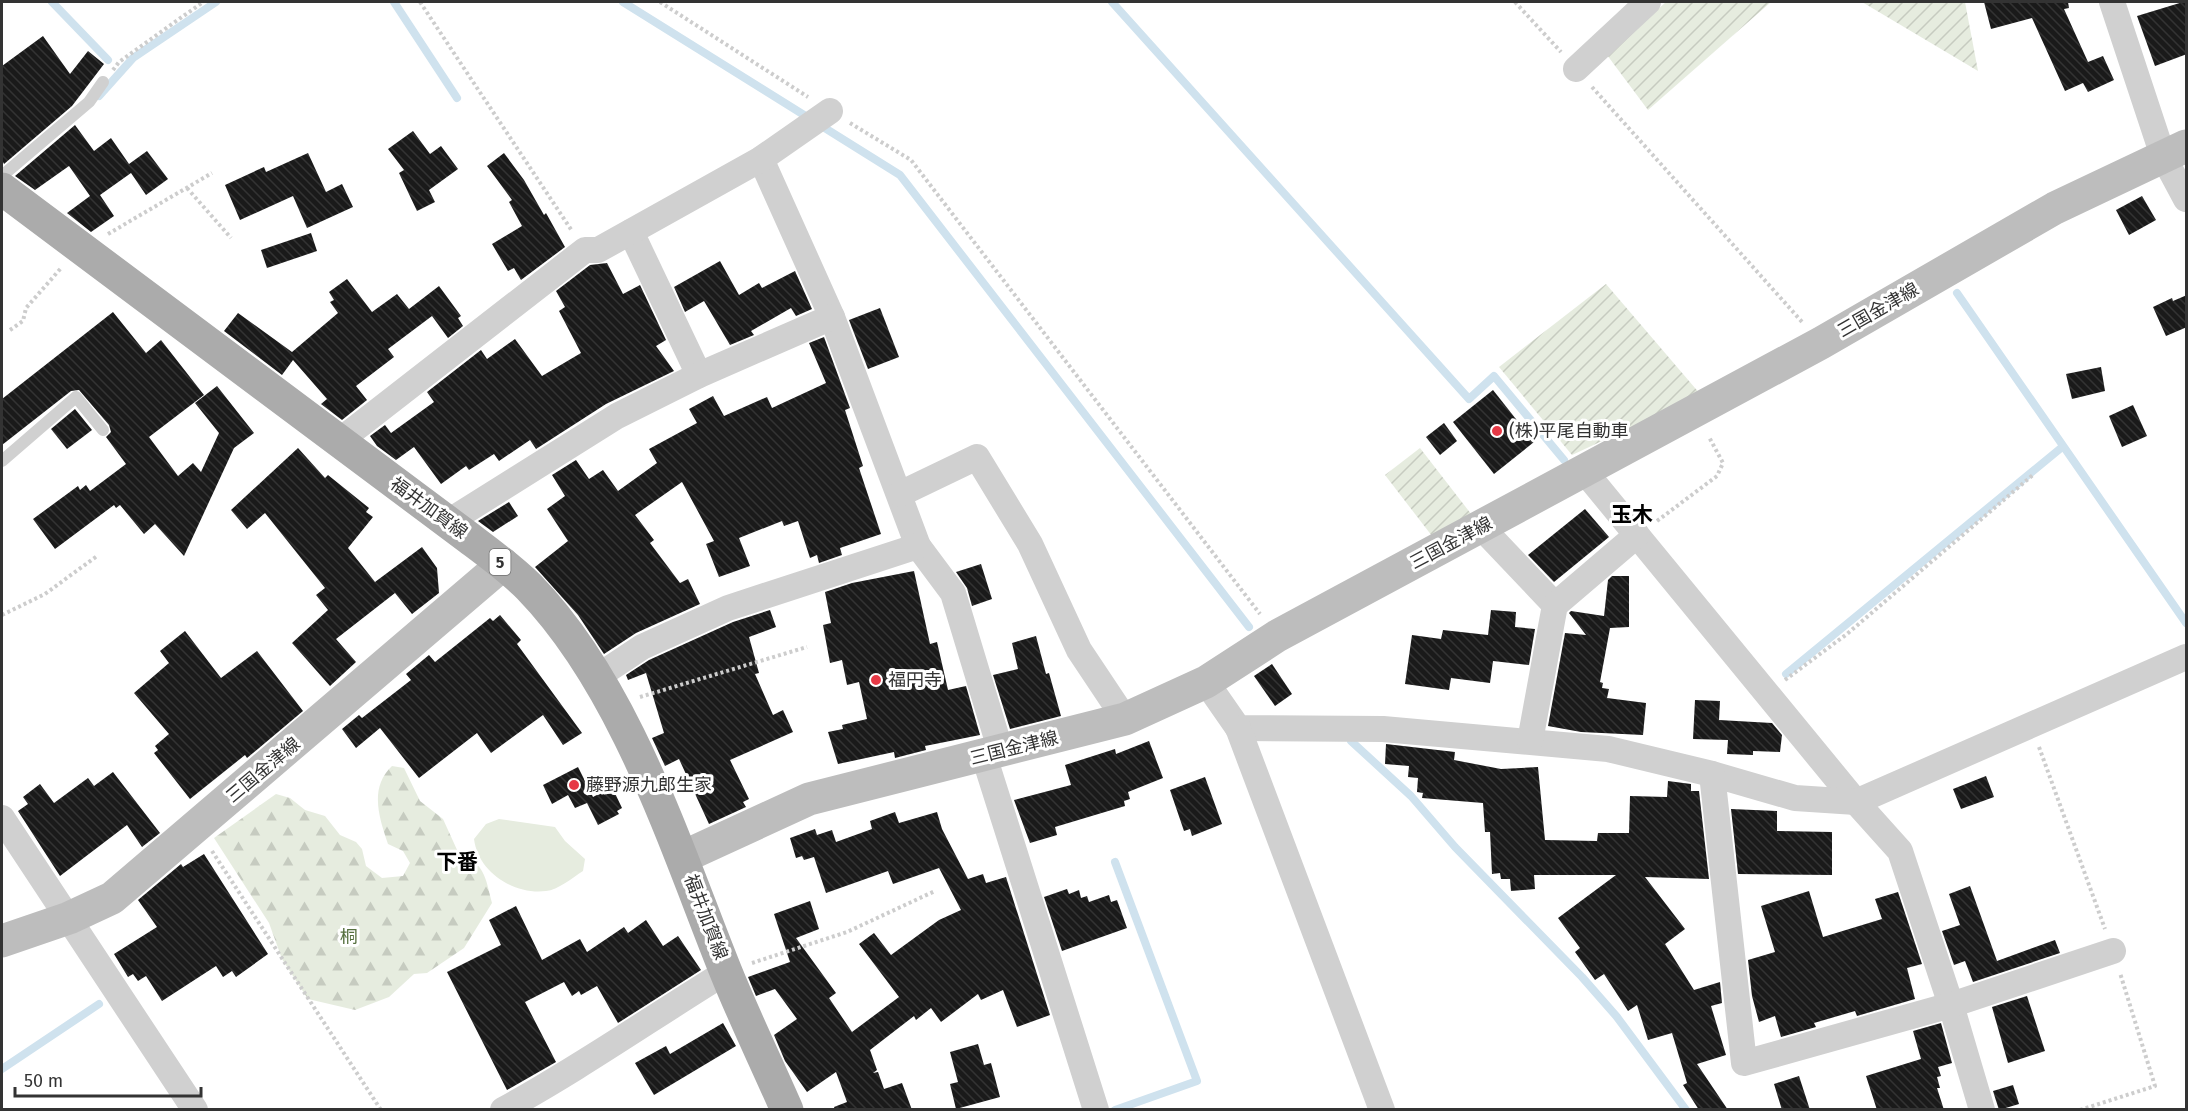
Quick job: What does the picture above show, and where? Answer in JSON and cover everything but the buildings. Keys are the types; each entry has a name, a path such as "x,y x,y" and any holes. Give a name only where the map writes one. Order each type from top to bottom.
{"main road":[{"name":"三国金津線","path":"683,857 809,799 1125,719 1206,682 1277,636 1821,343 2055,208 2175,151"},
{"name":"福井加賀線","path":"2,189 74,256 338,441 448,522 503,564 538,598 597,677 613,705 734,969 787,1110"},
{"name":"三国金津線","path":"2,941 69,918 112,898 503,564"}],"street":[{"path":"1576,69 1648,2"},
{"path":"2112,2 2175,151 2187,200"},
{"path":"338,441 585,250 598,250 761,159 830,111"},
{"path":"761,159 832,317 918,546 953,593 992,754 1096,1110"},
{"path":"631,232 699,375"},
{"path":"448,522 616,416 699,375 832,317"},
{"path":"900,494 977,457 1030,544 1079,650 1125,719"},
{"path":"1585,472 1856,802 1900,851 1951,1005 1982,1110"},
{"path":"1480,527 1555,605"},
{"path":"1530,741 1555,605 1637,535"},
{"path":"597,677 642,646 728,608 918,546"},
{"path":"1238,728 1343,727 1608,749 1712,774 1795,798 1856,802 2187,657"},
{"path":"1206,682 1238,728 1382,1110"},
{"path":"1712,774 1744,1063 1951,1005 2113,951"},
{"path":"2,818 195,1110"},
{"path":"502,1110 569,1074 632,1030 734,969"}],"lane":[{"path":"2,176 89,102 103,82"},
{"path":"2,460 76,397 103,430"}],"path":[{"path":"103,82 119,62 203,2"},
{"path":"420,2 585,250"},
{"path":"660,2 668,3 830,111 911,160 1277,636"},
{"path":"1515,2 1821,343"},
{"path":"10,330 23,321 26,308 74,256 212,173"},
{"path":"187,188 231,238"},
{"path":"1637,535 1718,477 1723,463 1707,438 1717,433"},
{"path":"1768,693 1847,634 2034,474"},
{"path":"2,615 45,594 97,556"},
{"path":"613,705 807,647"},
{"path":"209,847 381,1110"},
{"path":"734,969 847,932 935,891"}],"green space":[{"path":"1666,2 1771,2 1648,110 1607,55"},
{"path":"1862,2 1965,2 1978,71"},
{"path":"1606,284 1701,395 1572,455 1499,367"},
{"path":"1420,448 1475,519 1432,536 1385,475"},
{"name":"桐","path":"392,766 404,768 420,801 443,819 458,852 479,866 492,903 464,948 427,973 414,974 389,997 355,1010 308,999 282,959 269,923 214,838 276,794 290,798 305,810 325,816 340,835 356,842 362,849 366,866 382,878 403,876 410,863 403,851 388,844 378,803 380,784"},
{"path":"499,819 555,827 565,841 585,859 583,871 560,886 546,891 522,889 500,879 482,862 474,839 486,824"}],"waterway":[{"path":"52,2 108,60"},
{"path":"99,96 133,58 216,2"},
{"path":"394,2 457,98"},
{"path":"623,2 900,175 1249,627"},
{"path":"1112,2 1469,399 1494,376 1564,460"},
{"path":"1957,293 2186,623"},
{"path":"1786,674 2061,448"},
{"path":"1351,741 1411,796 1455,847 1582,977 1617,1017 1686,1110"},
{"path":"1115,862 1197,1081 1115,1110"},
{"path":"2,1069 99,1004"}],"place":[{"name":"(株)平尾自動車","path":"1497,431"},
{"name":"福円寺","path":"876,680"},
{"name":"藤野源九郎生家","path":"574,785"}],"district":[{"name":"玉木","path":"1632,515"},
{"name":"下番","path":"457,862"}]}
